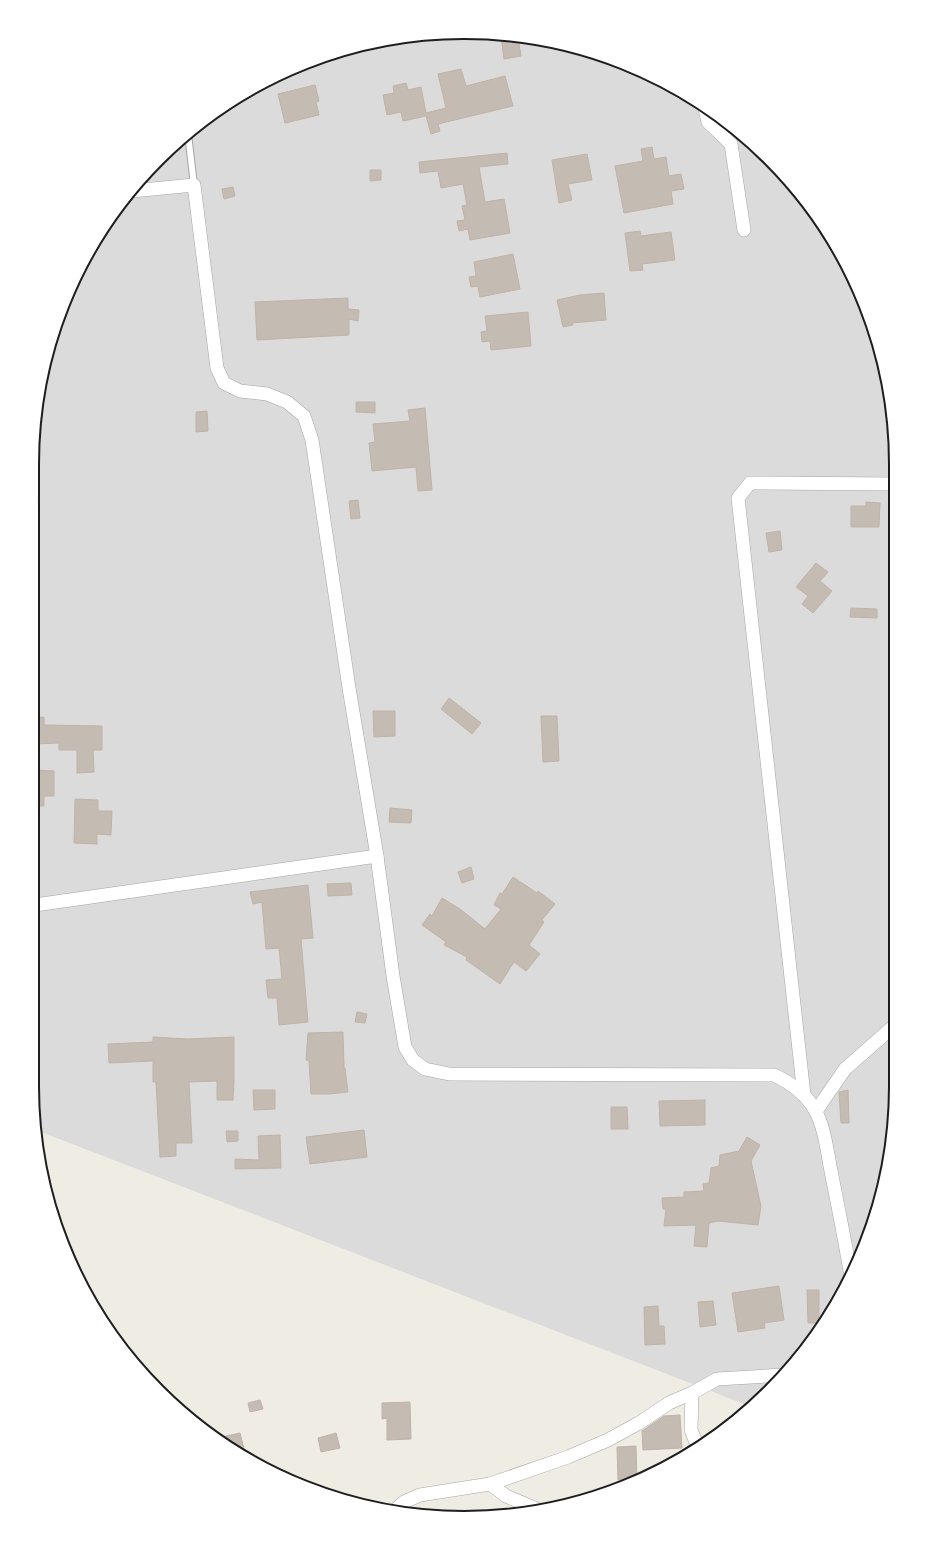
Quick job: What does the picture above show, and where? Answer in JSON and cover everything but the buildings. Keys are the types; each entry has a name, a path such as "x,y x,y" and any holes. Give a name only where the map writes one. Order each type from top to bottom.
{"street":[{"path":"706,116 708,122 731,144 744,230"},
{"path":"139,190 194,185 217,368 224,383 240,390 267,394 287,402 304,416 312,440 347,672 377,856 405,1047 413,1060 425,1069 448,1074 774,1075 790,1083 804,1095 816,1111 824,1135 849,1266"},
{"path":"804,1095 738,498 750,484 889,484"},
{"path":"39,904 377,856"},
{"path":"816,1111 845,1069 889,1030"},
{"path":"400,1506 404,1502 420,1495 490,1484 528,1472 608,1440 639,1423 669,1403 692,1393 717,1379 775,1375"},
{"path":"692,1393 691,1430 696,1442"},
{"path":"490,1484 506,1496 529,1506"}],"lane":[{"path":"189,140 194,185"}],"shaded area":[{"path":"436,40 492,40 519,43 574,53 601,62 627,71 676,96 723,127 744,144 765,163 801,205 832,252 845,276 857,301 875,354 885,409 889,464 889,1086 885,1141 875,1196 857,1249 845,1274 832,1298 801,1345 765,1387 746,1405 42,1132 39,1086 39,464 43,409 53,354 71,301 96,251 127,205 163,163 205,127 252,96 301,71 354,53 381,47"}]}
